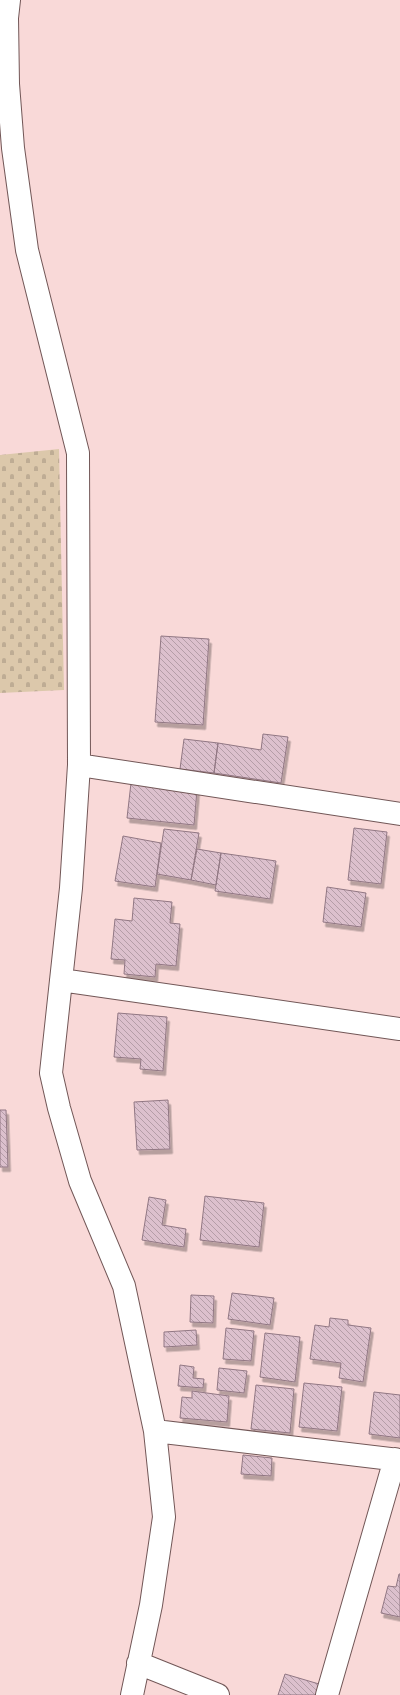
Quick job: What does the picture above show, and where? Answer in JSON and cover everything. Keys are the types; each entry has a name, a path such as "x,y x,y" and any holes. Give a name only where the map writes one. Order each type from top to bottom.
{"street":[{"path":"9,0 7,18 8,84 13,148 27,250 78,453 79,765 71,888 51,1073 59,1108 80,1181 124,1286 155,1431 164,1517 151,1605 132,1695"},
{"path":"79,765 400,814"},
{"path":"61,980 400,1029"},
{"path":"155,1431 398,1460 327,1695"},
{"path":"138,1663 218,1695"}],"green space":[{"path":"59,449 64,690 0,693 0,455"}],"building":[{"path":"161,636 209,639 203,725 155,722"},
{"path":"263,734 288,737 281,783 214,773 218,743 261,750"},
{"path":"184,739 218,743 214,773 180,769"},
{"path":"131,783 197,790 194,825 127,818"},
{"path":"354,828 387,832 381,884 348,880"},
{"path":"164,829 199,833 191,880 157,874"},
{"path":"123,836 161,843 155,887 115,881"},
{"path":"197,849 221,853 216,885 191,880"},
{"path":"221,853 276,861 270,899 215,891"},
{"path":"327,887 366,893 361,927 323,922"},
{"path":"134,898 172,902 170,923 180,924 176,966 156,964 155,977 124,974 125,960 111,959 115,919 132,921"},
{"path":"118,1013 167,1017 163,1071 140,1069 141,1059 114,1057"},
{"path":"168,1100 170,1149 137,1150 134,1102"},
{"path":"0,1110 6,1110 8,1167 0,1167"},
{"path":"205,1196 264,1203 259,1247 200,1240"},
{"path":"149,1197 166,1200 162,1225 186,1229 184,1247 142,1240"},
{"path":"232,1293 274,1298 270,1325 228,1319"},
{"path":"191,1295 214,1296 213,1323 190,1322"},
{"path":"330,1318 348,1320 348,1325 371,1328 363,1382 339,1378 341,1363 310,1359 315,1325 329,1327"},
{"path":"226,1328 254,1331 251,1361 223,1359"},
{"path":"196,1330 197,1345 164,1347 164,1332"},
{"path":"265,1333 300,1337 295,1382 260,1377"},
{"path":"180,1365 194,1367 193,1378 204,1379 203,1388 178,1386"},
{"path":"219,1368 247,1371 244,1393 217,1390"},
{"path":"304,1383 342,1387 337,1431 299,1427"},
{"path":"256,1385 294,1389 290,1433 251,1429"},
{"path":"192,1391 229,1396 227,1422 180,1418 182,1397 192,1398"},
{"path":"374,1392 400,1395 400,1438 369,1434"},
{"path":"243,1455 272,1458 271,1476 241,1474"},
{"path":"399,1574 400,1617 381,1613 388,1586 396,1587"},
{"path":"285,1674 319,1684 316,1695 278,1695"}]}
